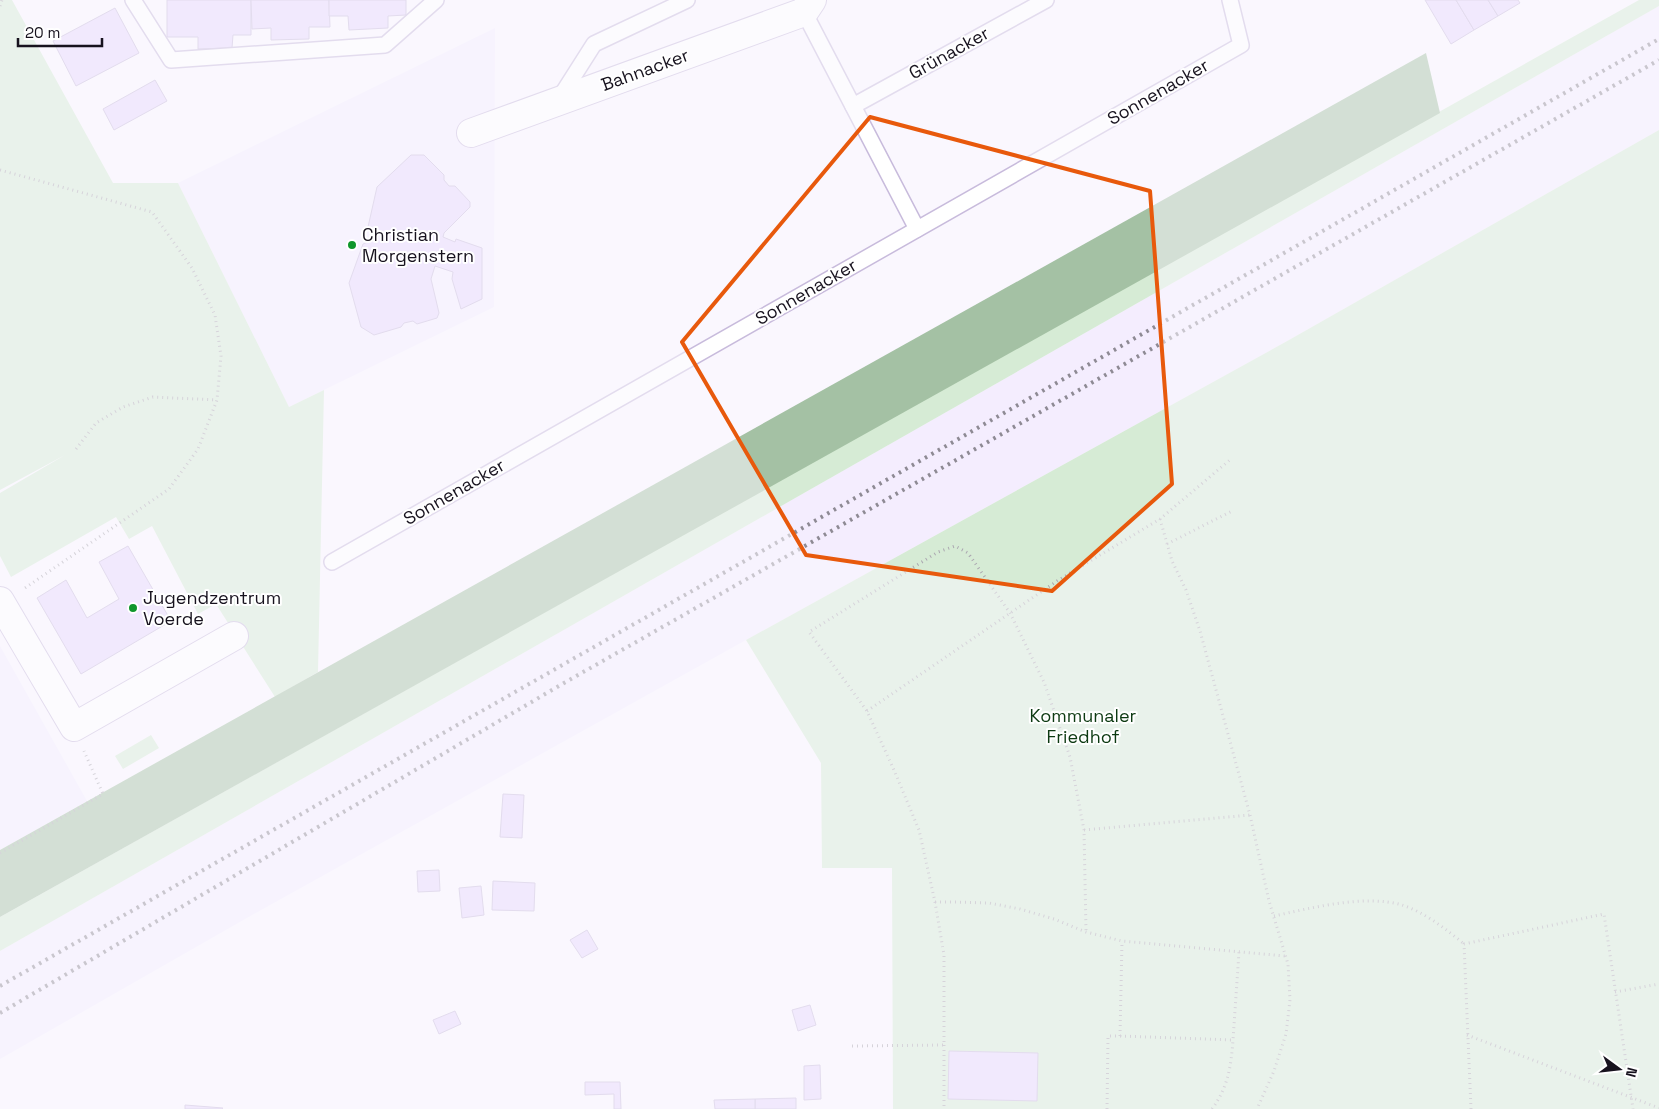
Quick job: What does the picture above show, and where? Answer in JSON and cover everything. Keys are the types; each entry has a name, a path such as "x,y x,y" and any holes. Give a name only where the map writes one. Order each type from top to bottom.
{"street":[{"name":"Bahnacker","path":"471,133 808,6"},
{"path":"1,602 74,728 234,636"}],"lane":[{"path":"133,0 171,60 385,45 436,0"},
{"path":"556,102 594,44 688,0"},
{"name":"Grünacker","path":"853,106 1046,0"},
{"name":"Sonnenacker","path":"332,562 1240,45 1230,0"},
{"path":"808,6 853,106 917,229"}],"path":[{"path":"0,6 2,0"},
{"path":"0,170 152,212 192,268 215,315 221,356 217,400 198,449 169,489 1,602"},
{"path":"76,449 96,423 122,407 153,397 217,400"},
{"path":"867,711 1058,581 1160,519 1231,459"},
{"path":"1167,544 1232,511"},
{"path":"1160,519 1172,561 1186,590 1200,630 1288,964 1290,1000 1286,1034 1274,1071 1258,1109"},
{"path":"944,1109 944,955 935,902 919,830 867,711 809,632 938,552 955,546 968,554 1010,613 1044,682 1070,757 1084,830 1086,932"},
{"path":"0,853 103,794 74,728"},
{"path":"1084,830 1250,815"},
{"path":"1274,916 1326,905 1372,901 1402,905 1453,934 1464,944 1471,1109"},
{"path":"935,902 990,903 1020,908 1086,932 1122,941 1285,956"},
{"path":"1464,944 1604,914 1633,1109"},
{"path":"1120,1036 1122,941"},
{"path":"1212,1109 1220,1099 1231,1068 1239,952"},
{"path":"1615,992 1659,984"},
{"path":"1467,1035 1659,1108"},
{"path":"1107,1109 1108,1036 1233,1040"},
{"path":"852,1046 944,1045"}],"highlighted area":[{"path":"870,117 1150,191 1172,484 1052,591 806,555 682,342"}],"shaded area":[{"path":"1659,6 1659,130 1289,340 252,915 0,1059 0,951"},
{"name":"Christian Morgenstern","path":"495,28 494,307 289,407 178,183"},
{"path":"0,646 87,801 0,850"}],"green space":[{"path":"0,0 12,0 113,183 178,183 289,407 324,390 318,672 275,697 216,604 198,614 152,526 129,539 116,517 11,577 0,556 0,493 65,455 0,490"},
{"path":"1639,0 1659,0 1659,6 0,951 0,917"},
{"path":"1426,53 1440,113 0,917 0,850"},
{"name":"Kommunaler Friedhof","path":"1659,130 1659,1109 893,1109 892,868 822,868 821,763 746,640 1289,340"},
{"path":"151,735 159,748 123,769 115,756"}],"building":[{"path":"167,0 251,0 251,35 233,35 232,48 198,49 198,37 167,37"},
{"path":"251,0 329,0 330,27 309,27 309,39 271,40 271,28 252,29"},
{"path":"329,0 406,0 406,15 388,16 388,28 349,30 348,16 329,16"},
{"path":"1425,0 1456,0 1474,30 1451,44"},
{"path":"1456,0 1488,0 1498,16 1474,30"},
{"path":"1488,0 1518,0 1520,3 1498,16"},
{"path":"115,8 139,53 76,86 53,41"},
{"path":"155,80 167,101 114,130 103,109"},
{"path":"411,155 424,155 444,175 444,180 449,186 455,186 470,202 470,207 444,233 443,237 455,242 456,239 482,248 482,299 461,309 452,279 453,272 435,266 431,279 439,313 437,318 417,324 413,321 404,323 401,327 374,335 361,327 349,283 363,244 375,239 368,227 377,187"},
{"name":"Jugendzentrum Voerde","path":"128,546 171,621 81,674 37,598 66,580 87,618 119,599 99,562"},
{"path":"503,794 524,795 522,838 500,837"},
{"path":"439,870 440,891 418,892 417,871"},
{"path":"493,881 535,883 534,911 492,910"},
{"path":"481,886 484,915 462,918 459,888"},
{"path":"587,930 598,949 582,958 570,940"},
{"path":"810,1005 816,1025 798,1031 792,1010"},
{"path":"455,1011 461,1024 439,1034 433,1020"},
{"path":"949,1051 1038,1053 1037,1101 948,1099"},
{"path":"820,1065 821,1099 804,1100 804,1066"},
{"path":"585,1082 620,1082 621,1109 614,1109 614,1094 585,1095"},
{"path":"796,1098 796,1109 755,1109 755,1099"},
{"path":"755,1099 755,1109 715,1109 714,1100"},
{"path":"185,1105 223,1108 185,1109"}],"railway":[{"path":"0,986 1659,39"},
{"path":"0,1013 564,683 1659,60"}],"place":[{"name":"Christian Morgenstern","path":"352,245"},
{"name":"Jugendzentrum Voerde","path":"133,608"}]}
